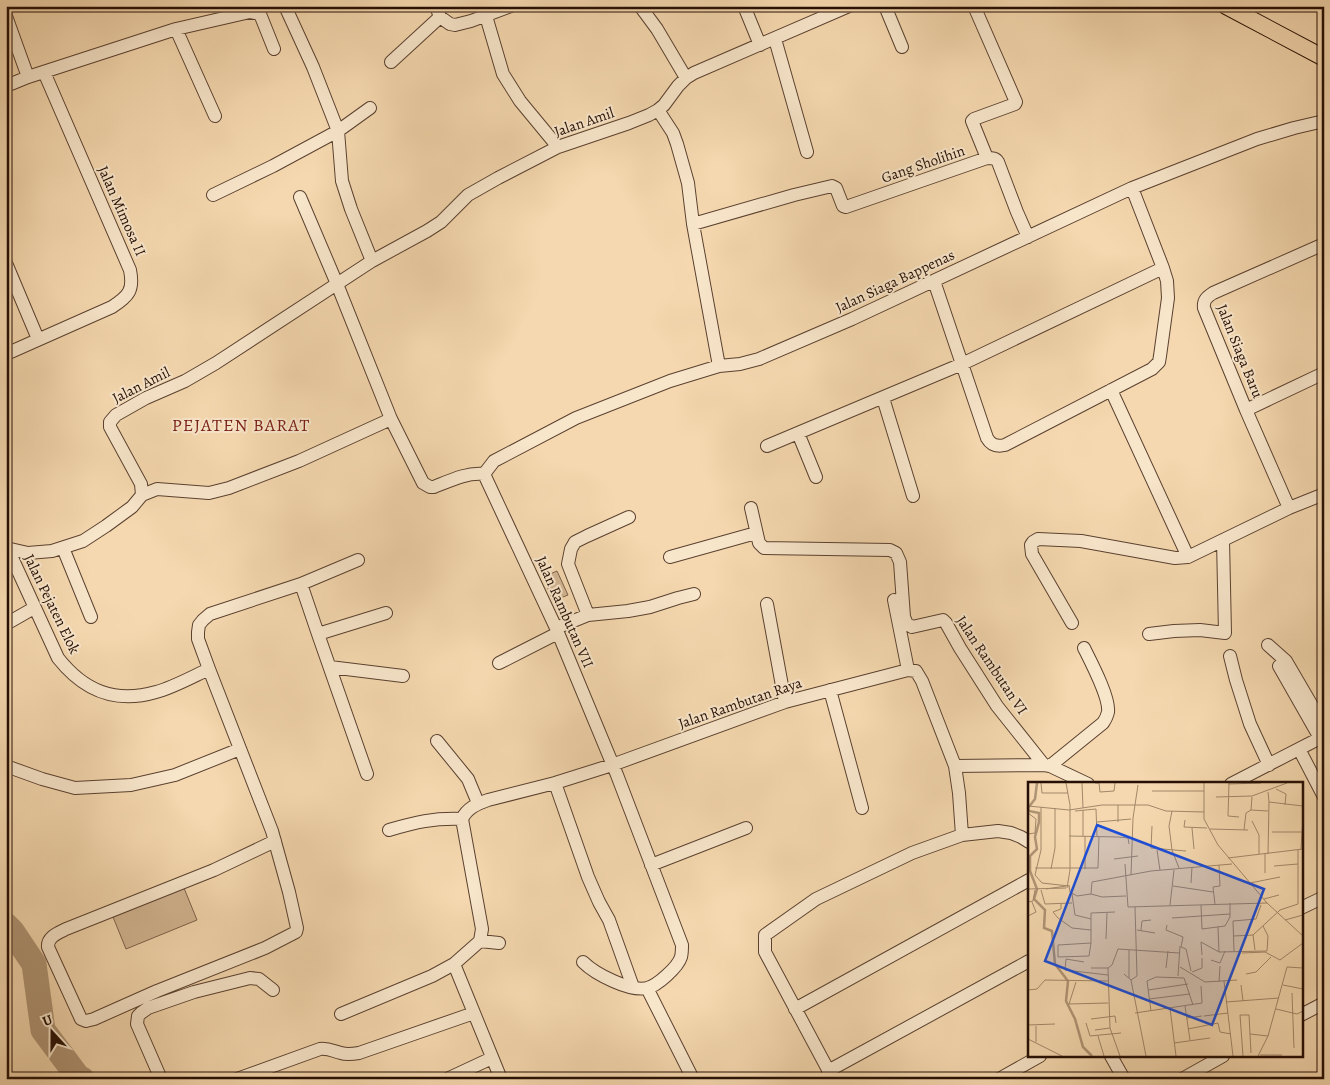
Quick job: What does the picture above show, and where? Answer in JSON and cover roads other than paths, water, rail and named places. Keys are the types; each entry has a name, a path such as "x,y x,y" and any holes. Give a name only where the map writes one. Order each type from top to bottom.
{"main road":[{"path":"1226,6 1324,58"}],"street":[{"path":"285,6 313,67 338,131 342,182 372,261"},
{"path":"391,62 438,12 450,24 455,25 511,6"},
{"path":"640,6 657,29 686,78"},
{"path":"744,6 760,45"},
{"name":"Jalan Amil","path":"142,495 140,484 111,430 110,422 116,415 146,398 185,381 216,363 372,261 441,222 468,195 498,178 558,147 629,124 649,115 658,110 686,78 849,6"},
{"path":"885,6 902,47"},
{"name":"Gang Sholihin","path":"693,224 832,186 836,188 842,205 846,207 987,158 972,121 1016,102 974,6"},
{"path":"6,86 28,77 176,29 250,12 260,14 274,49"},
{"path":"6,16 28,77"},
{"path":"486,16 503,74 520,101 558,147"},
{"path":"176,29 215,116"},
{"path":"774,39 807,152"},
{"name":"Jalan Mimosa II","path":"6,354 112,307 130,293 132,286 130,270 44,72"},
{"path":"213,195 273,166 338,131 370,108"},
{"path":"658,110 673,133 688,183 693,224 718,366"},
{"name":"Jalan Siaga Bappenas","path":"484,474 494,461 576,418 670,381 718,366 740,364 759,359 832,329 1132,188 1257,139 1324,121"},
{"path":"987,158 994,158 998,162 1028,237"},
{"path":"934,281 987,438 994,445 1005,445 1152,369 1159,362 1168,290 1163,268 1132,188"},
{"path":"300,197 391,419 423,483 434,487 476,473 484,474"},
{"name":"Jalan Siaga Baru","path":"1289,508 1204,308 1205,300 1213,293 1324,244"},
{"path":"6,263 38,339"},
{"path":"767,446 962,364 1163,268"},
{"path":"1246,410 1324,373"},
{"path":"1111,390 1188,557"},
{"path":"883,398 913,496"},
{"path":"7,548 28,553 52,551 83,541 132,508 142,495 157,489 209,493 229,488 299,461 391,419"},
{"path":"798,433 816,478"},
{"name":"Jalan Rambutan VII","path":"484,474 557,631 612,765 682,945 680,958 674,968 647,988"},
{"path":"1072,623 1032,554 1031,545 1035,540 1081,541 1175,558 1188,557 1289,508 1324,494"},
{"path":"670,557 756,534 751,508"},
{"path":"588,615 568,564 570,549 575,542 629,517"},
{"name":"Jalan Rambutan VI","path":"756,534 759,543 764,548 890,550 896,553 900,562 904,617 907,624 912,627 943,620 997,706 1047,766"},
{"path":"1149,634 1200,630 1225,633 1223,540"},
{"name":"Jalan Pejaten Elok","path":"7,548 58,658 68,671 90,687 118,697 132,697 157,692 208,669"},
{"path":"62,548 91,617"},
{"path":"275,841 214,870 66,929 50,939 48,947 81,1019 86,1021 94,1018 265,948 294,934 296,928 291,901 275,841 208,669 198,639 199,625 210,614 301,584 358,560"},
{"path":"301,584 368,774"},
{"path":"498,663 588,615 650,607 668,600 694,594"},
{"path":"894,600 908,670 916,671 922,681 955,766 962,835"},
{"path":"767,604 785,702"},
{"path":"6,624 34,608"},
{"path":"318,634 386,613"},
{"path":"1268,645 1286,661 1322,733"},
{"path":"1047,766 1102,723 1108,715 1106,699 1084,648"},
{"path":"1230,656 1250,724 1269,765"},
{"path":"1279,666 1322,733"},
{"path":"330,667 403,676"},
{"name":"Jalan Rambutan Raya","path":"478,803 555,783 612,765 785,702 908,670"},
{"path":"830,690 862,808"},
{"path":"1235,782 1299,749 1322,733"},
{"path":"341,1014 432,976 454,964 480,941 482,929 462,819 464,813 478,803 468,779 437,742"},
{"path":"6,766 75,788 131,786 175,775 240,748"},
{"path":"1299,749 1324,797"},
{"path":"955,766 1047,766 1083,782"},
{"path":"555,783 588,876 609,920 633,987"},
{"path":"389,830 430,819 462,819"},
{"path":"651,865 746,828"},
{"path":"1028,841 1011,833 998,831 962,835 912,853 816,899 765,935 766,952 830,1075 1028,962"},
{"path":"795,1009 1028,881"},
{"path":"1302,908 1324,897"},
{"path":"480,941 499,943"},
{"path":"583,962 592,970 618,983 647,988 693,1079"},
{"path":"454,964 501,1079"},
{"path":"161,1079 137,1024 136,1020 141,1013 148,1008 194,992 250,978 259,979 273,990"},
{"path":"1302,1014 1324,1003"},
{"path":"236,1079 320,1049 349,1055 359,1054 474,1013"},
{"path":"448,1079 492,1058"},
{"path":"999,1079 1036,1058"},
{"path":"1112,1058 1124,1079"},
{"path":"1182,1079 1219,1058"}],"waterway":[{"path":"6,925 34,964 43,1030 78,1077 82,1079"}],"district":[{"name":"PEJATEN BARAT","path":"241,425"}]}
